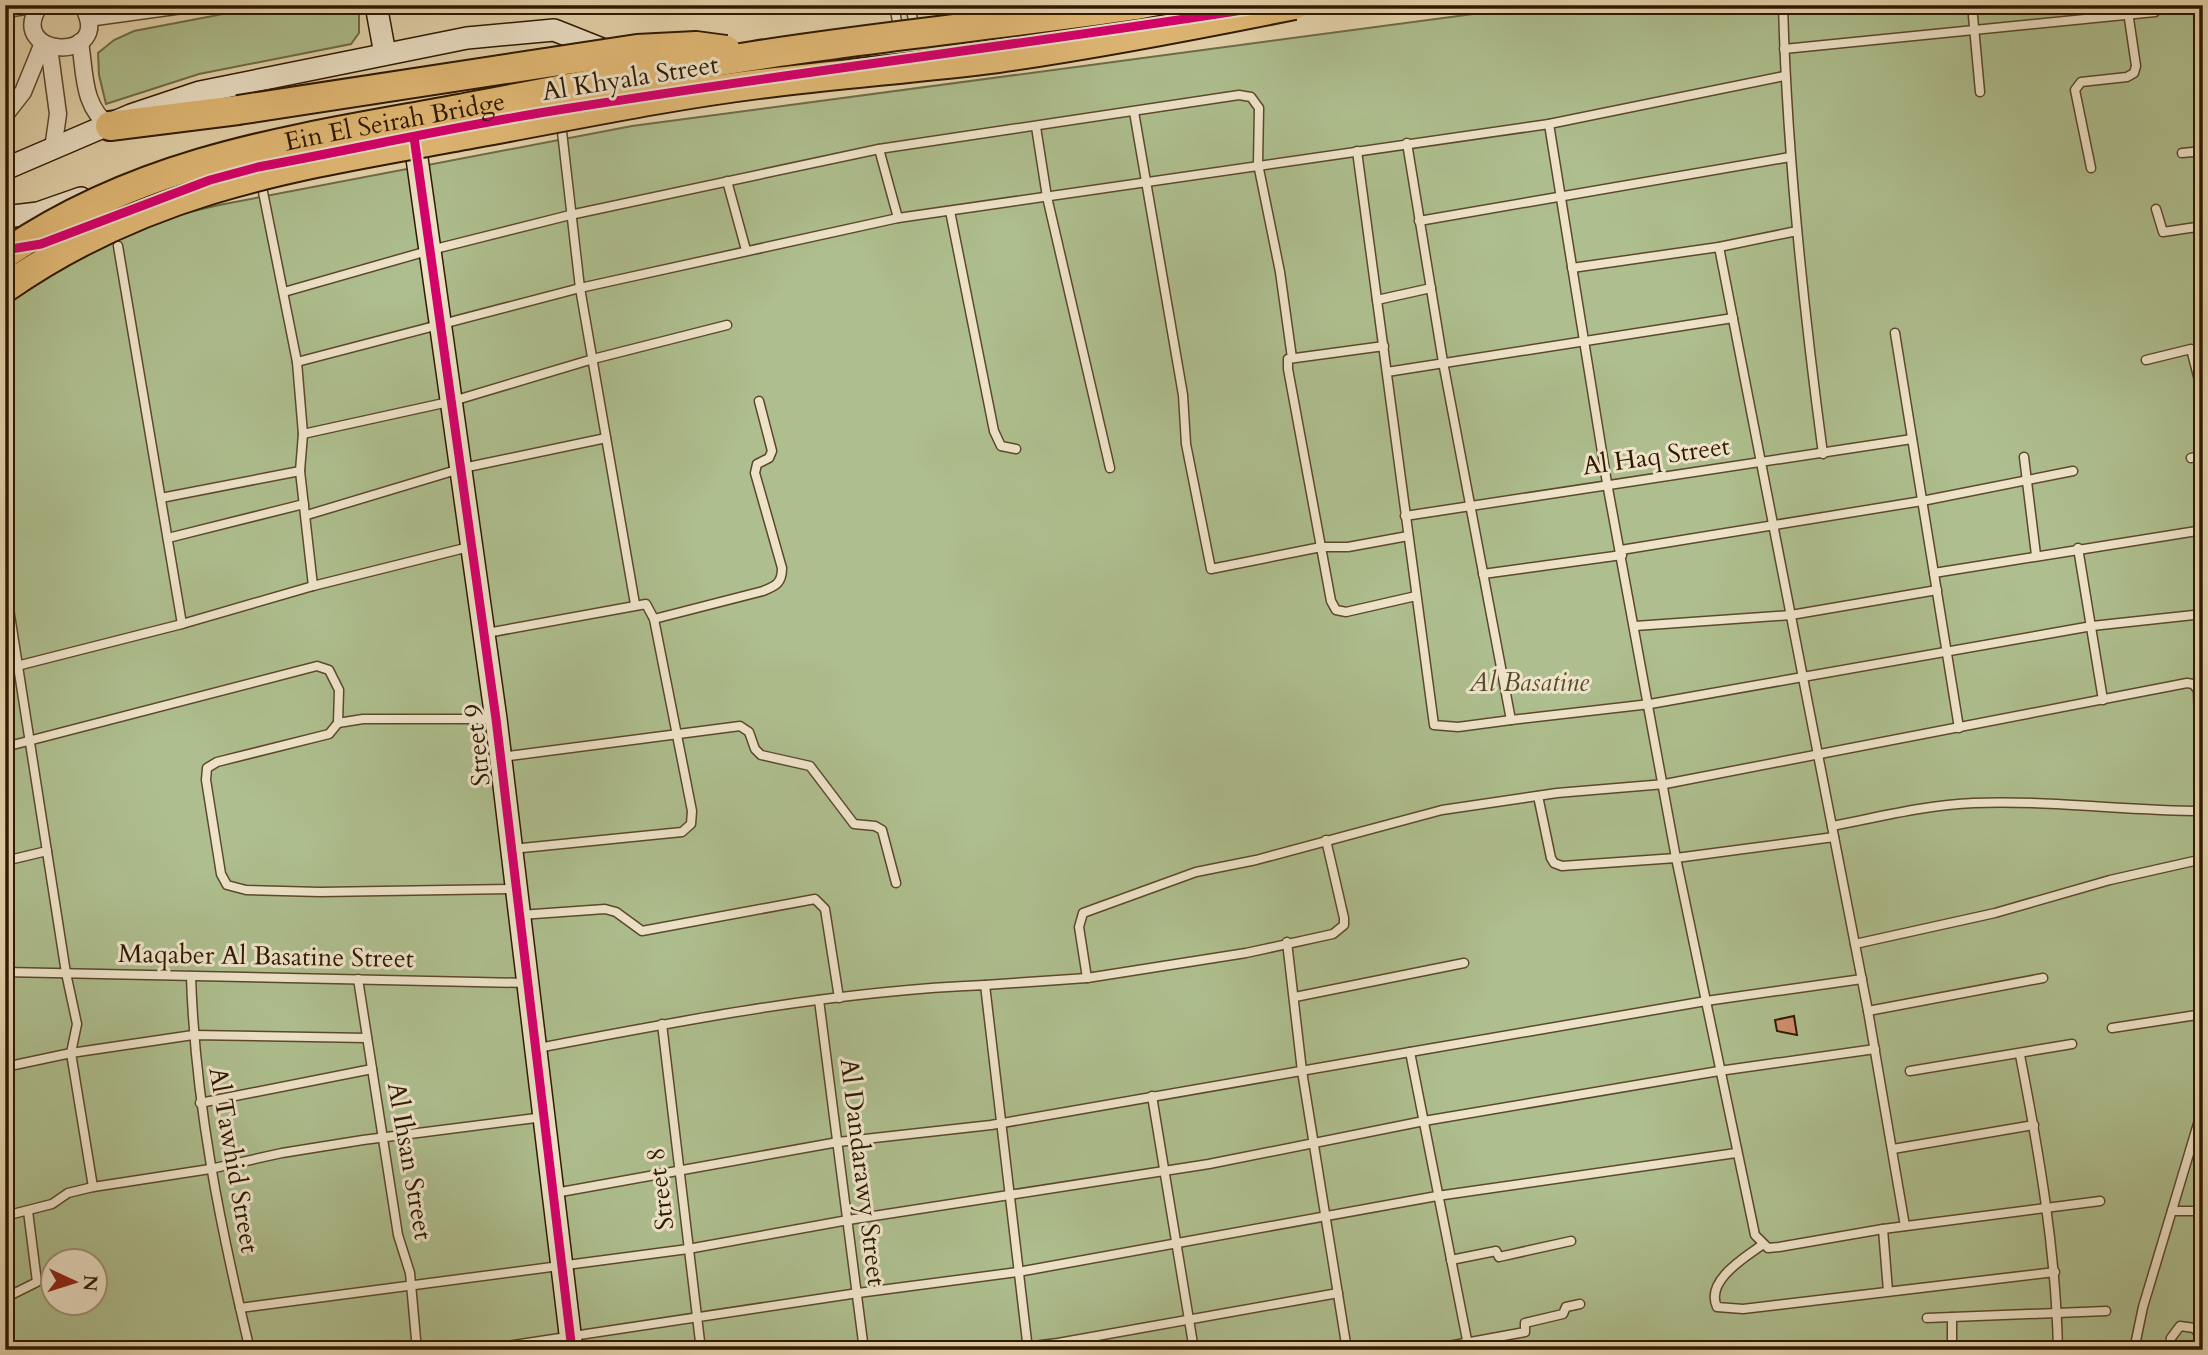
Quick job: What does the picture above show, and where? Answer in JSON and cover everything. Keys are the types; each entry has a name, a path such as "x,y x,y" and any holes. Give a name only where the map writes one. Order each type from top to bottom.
{"highway":[{"name":"Ein El Seirah Bridge","path":"5,252 51,225 140,182 235,152 753,56 1136,5"},
{"name":"Ein El Seirah Bridge","path":"5,288 64,251 151,208 197,191 289,168 759,84 1025,54 1159,33 1294,5"},
{"path":"110,125 238,110 638,49 696,46 753,56"}],"street":[{"path":"5,9 32,5"},
{"path":"40,5 34,19 34,28 46,45 58,114 53,149"},
{"path":"46,45 65,50 80,42 88,27 85,12 182,5"},
{"path":"376,5 385,54"},
{"name":"Al Khyala Street","path":"5,217 38,213 74,202 202,153 633,63 908,19 1070,5"},
{"name":"Al Khyala Street","path":"5,252 41,244 210,180 258,167 560,109 1056,40 1275,5"},
{"path":"903,60 908,19"},
{"path":"5,169 110,125 200,92 467,38 541,30 567,33 633,63"},
{"path":"80,42 90,102 101,120 110,125"},
{"path":"5,115 23,92 46,45"},
{"name":"Street 9","path":"415,137 496,719 509,849 571,1343"}],"lane":[{"path":"894,5 908,19"},
{"path":"1783,5 1784,76 1790,157 1823,454"},
{"path":"1972,5 1980,92"},
{"path":"2183,8 2203,6"},
{"path":"1784,49 1974,30 2128,10 2155,12"},
{"path":"2091,168 2075,90 2081,82 2134,74 2136,66 2128,10"},
{"path":"297,362 441,322 580,288 898,218 1549,124 1784,76"},
{"path":"284,292 431,250 570,215 879,149 1215,98 1251,97 1259,108 1258,164 1280,272 1292,358"},
{"path":"560,109 580,288 635,604"},
{"path":"1133,112 1183,395 1186,444 1211,569 1321,547 1348,547 1408,536"},
{"path":"1549,124 1607,483 1665,784 1676,858 1748,1210 1762,1245"},
{"path":"1036,127 1047,197 1110,468"},
{"path":"1407,143 1443,362 1511,720"},
{"path":"879,149 898,218"},
{"path":"1357,151 1434,725 1458,727 1650,704 1946,654 2092,626 2203,614"},
{"path":"2182,153 2203,151"},
{"path":"1419,221 1561,199 1790,157"},
{"path":"258,167 297,362 303,435 300,471 307,514 313,586"},
{"path":"727,181 746,250"},
{"path":"2155,209 2163,232 2203,226"},
{"path":"950,211 994,431 1001,446 1016,449"},
{"path":"1572,268 1719,247 1797,231"},
{"path":"118,246 182,624"},
{"path":"1719,247 1862,979 1905,1226"},
{"path":"1377,300 1431,288"},
{"path":"1387,372 1733,318"},
{"path":"303,435 453,401 593,359 727,325"},
{"path":"1895,333 1959,729"},
{"path":"1384,346 1292,358 1287,360 1287,369 1331,601 1336,610 1346,612 1416,596"},
{"path":"2146,360 2191,349 2203,396"},
{"path":"654,619 763,591 776,586 782,579 782,568 755,473 757,464 769,458 772,451 759,401"},
{"path":"307,514 463,468 606,438"},
{"name":"Al Haq Street","path":"1405,516 1607,483 1823,454 1912,439"},
{"path":"2191,458 2203,455"},
{"path":"2024,457 2036,555"},
{"path":"161,498 300,471"},
{"path":"1483,574 1922,501 2073,471"},
{"path":"168,538 304,504"},
{"path":"1934,573 2203,530"},
{"path":"5,669 472,546"},
{"path":"2078,548 2103,700"},
{"path":"6,588 66,973 77,1024 71,1053 93,1187"},
{"path":"1635,626 1791,614 1937,590"},
{"path":"484,634 646,604 654,619 692,811 688,828 676,833 509,849"},
{"path":"5,747 317,666 329,670 339,690 338,723 329,734 217,762 207,768 208,794 221,874 226,885 246,890 320,892 514,889"},
{"path":"1087,978 1079,927 1083,913 1196,872 1442,810 1538,796 1665,784 2187,683 2196,686 2202,811 2136,811 1974,803 1934,807 1832,826"},
{"path":"338,723 363,719 496,719"},
{"path":"500,757 740,726 749,732 755,749 761,755 810,766 854,824 883,830 896,883"},
{"path":"1538,796 1549,849 1558,865 1676,858 1834,837"},
{"path":"535,1048 662,1024 819,1000 1087,978 1235,955 1333,934 1344,925 1326,840"},
{"path":"5,861 47,851"},
{"path":"1855,944 1995,913 2110,880 2203,859"},
{"path":"518,915 605,909 616,912 642,931 815,899 825,909 839,998"},
{"path":"1287,942 1302,1071 1347,1350"},
{"path":"1295,996 1464,963"},
{"name":"Maqaber Al Basatine Street","path":"5,972 527,983"},
{"name":"Al Tawhid Street","path":"191,976 193,1035 210,1169 250,1350"},
{"path":"1868,1011 2043,978"},
{"name":"Al Ihsan Street","path":"358,979 385,1138 398,1235 407,1260 417,1350"},
{"path":"552,1193 838,1142 999,1123 1706,1001 1862,979"},
{"path":"985,985 999,1123 1028,1348"},
{"name":"Al Dandarawy Street","path":"819,1000 864,1350"},
{"path":"2112,1028 2203,1014"},
{"name":"Street 8","path":"662,1024 701,1350"},
{"path":"5,1067 71,1053 193,1035 367,1038"},
{"path":"1910,1071 2020,1055 2072,1044"},
{"path":"240,1308 688,1248 1164,1170 1424,1121 1719,1071 1875,1049"},
{"path":"1410,1052 1468,1346"},
{"path":"2020,1055 2047,1209 2055,1272 2058,1350"},
{"path":"200,1103 372,1069"},
{"path":"1152,1096 1195,1350"},
{"path":"2134,1350 2203,1107"},
{"path":"5,1216 52,1204 68,1193 93,1187 210,1169 282,1153 544,1118"},
{"path":"1893,1149 2034,1125"},
{"path":"480,1350 571,1343 697,1317 1018,1272 1437,1196 1736,1153"},
{"path":"2055,1272 1743,1309 1717,1307 1714,1296 1717,1286 1733,1267 1762,1245 1779,1247 1883,1229 2100,1201"},
{"path":"5,1298 37,1282 28,1211"},
{"path":"2172,1211 2203,1211"},
{"path":"1883,1229 1888,1291"},
{"path":"1451,1260 1496,1251 1499,1257 1571,1241"},
{"path":"999,1350 1028,1348 1338,1293"},
{"path":"1427,1350 1468,1346 1525,1332 1525,1324 1563,1314 1566,1307 1580,1304"},
{"path":"1927,1318 2106,1311"},
{"path":"1952,1317 1952,1350"},
{"path":"2169,1350 2171,1338 2180,1326 2194,1328 2203,1338"}],"green space":[{"path":"271,5 359,5 359,33 351,44 199,74 106,104 99,75 98,53 114,40 134,31"},
{"name":"Al Basatine","path":"1541,5 2203,5 2203,1350 5,1350 5,255 219,205 632,126"}],"building":[{"path":"1794,1016 1797,1035 1777,1031 1775,1020"}],"cycle path":[{"path":"5,250 41,244 210,180 258,167 449,129 653,95 1275,5"},
{"path":"414,137 496,719 572,1350"}]}
